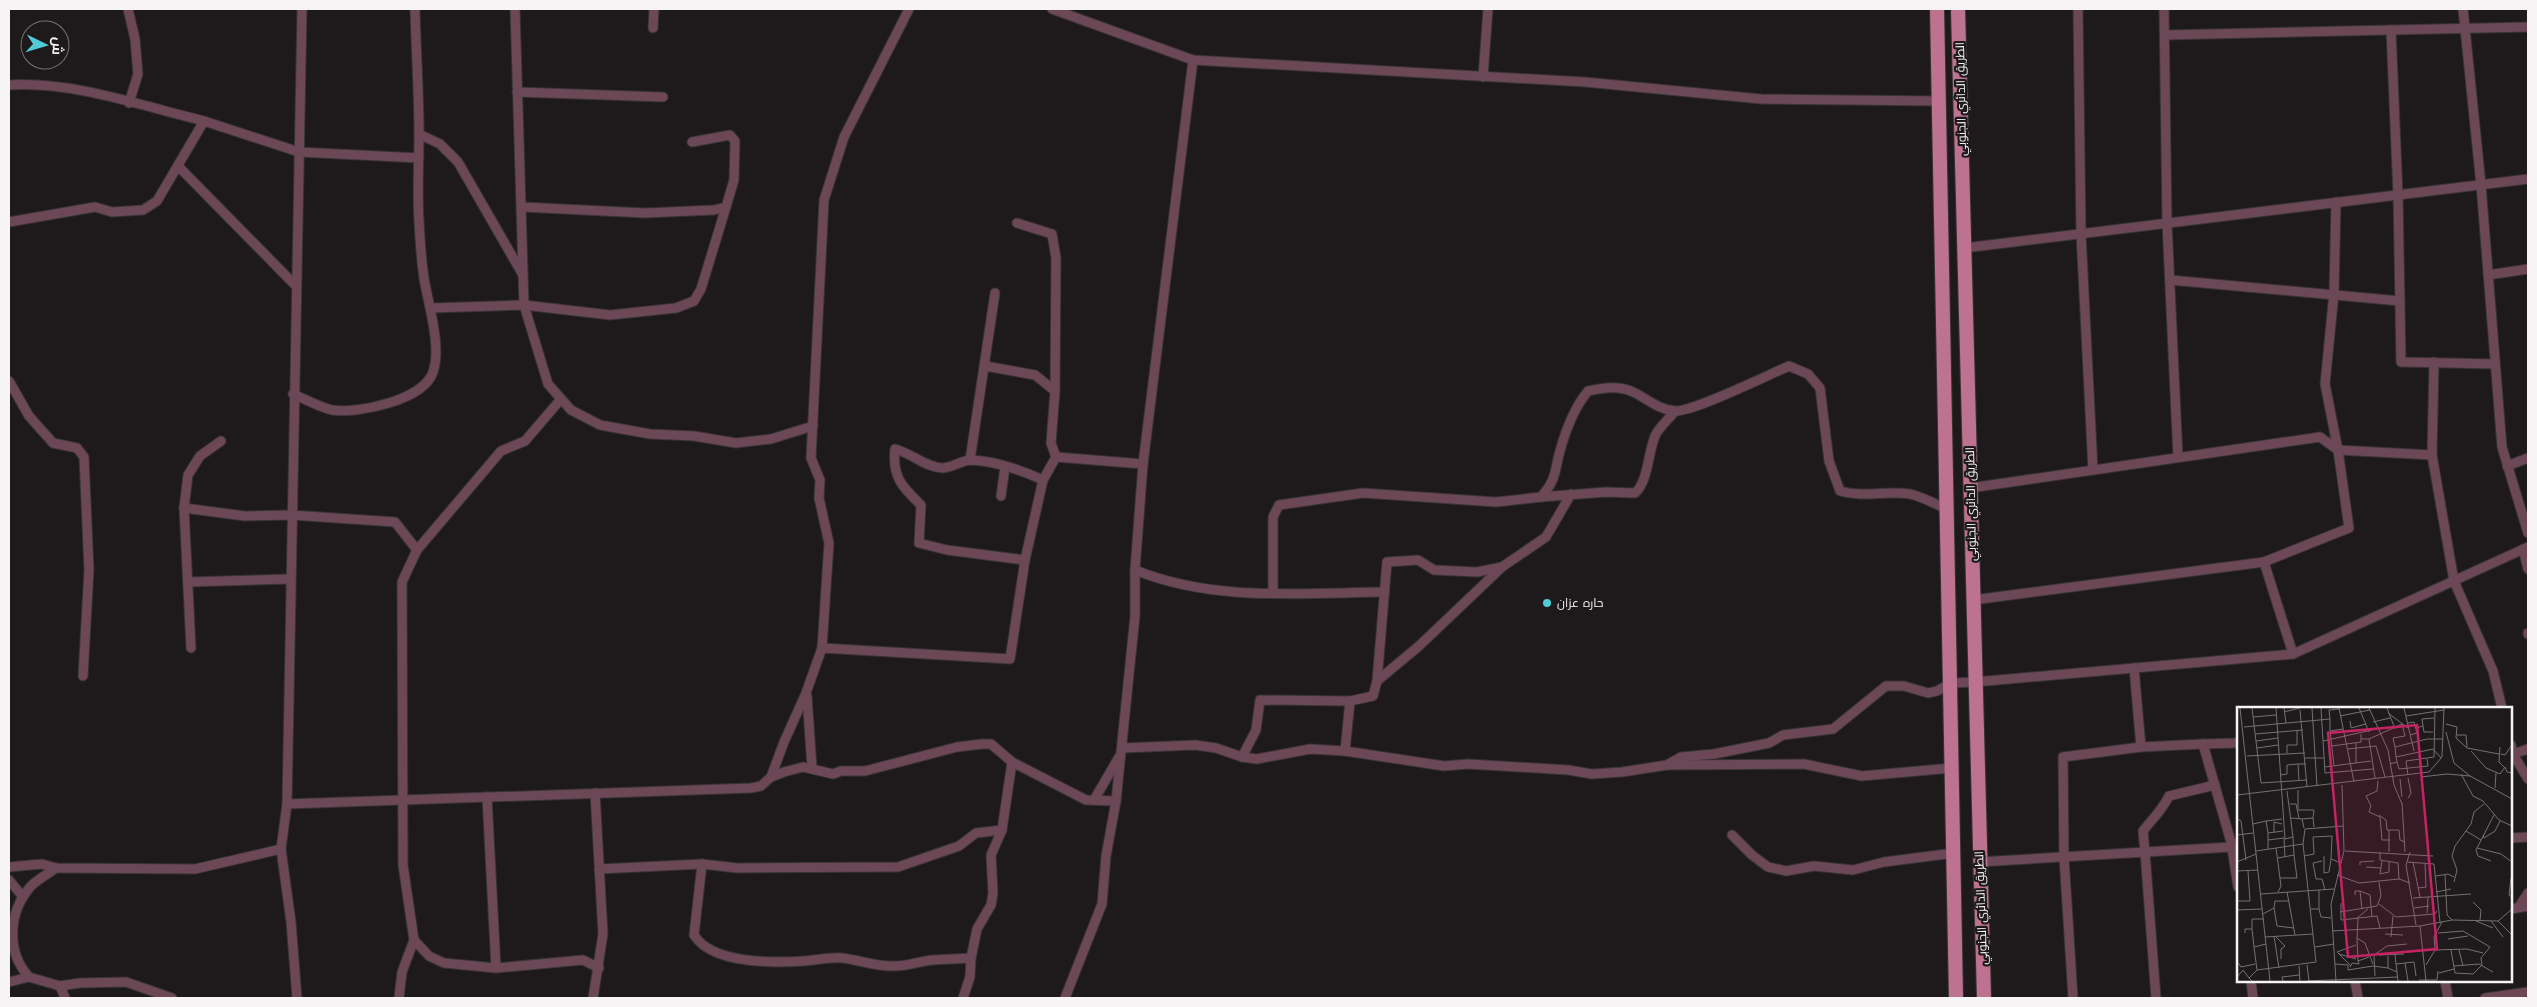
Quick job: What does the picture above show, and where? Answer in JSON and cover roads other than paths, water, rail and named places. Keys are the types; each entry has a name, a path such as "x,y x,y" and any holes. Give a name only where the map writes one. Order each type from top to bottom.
{"main road":[{"name":"الطريق الدائري الجنوبي","path":"1937,9 1956,998"},
{"name":"الطريق الدائري الجنوبي","path":"1958,9 1984,998"}],"street":[{"path":"128,9 135,38 138,74 129,103"},
{"path":"297,998 291,922 281,849 287,804 289,578 302,9"},
{"path":"293,394 330,409 349,411 378,406 396,400 427,382 433,371 435,354 430,308 424,278 419,221 419,134 415,9"},
{"path":"515,9 524,305 548,384 571,410 600,425 650,434 694,436 736,443 771,439 813,426"},
{"path":"654,9 654,28"},
{"path":"771,777 806,693 822,648 829,543 819,498 820,480 811,458 824,200 844,137 909,9"},
{"path":"1052,9 1066,12 1193,60 1585,82 1761,99 1939,101"},
{"path":"1483,77 1488,9"},
{"path":"2078,9 2081,234 2093,470"},
{"path":"2164,9 2167,223 2178,457"},
{"path":"2463,9 2481,185 2502,447 2528,533"},
{"path":"2165,35 2528,27"},
{"path":"2391,30 2398,194 2401,362 2495,364"},
{"path":"1065,998 1102,904 1106,856 1123,748 1135,616 1143,464 1193,60"},
{"path":"9,86 27,84 60,88 129,103 204,121 299,152 419,158"},
{"path":"517,92 663,97"},
{"path":"9,222 95,207 112,212 143,210 157,201 204,121"},
{"path":"419,134 440,144 458,162 523,275"},
{"path":"430,308 524,305 610,315 676,308 694,302 701,289 734,180 735,141 730,135 692,142"},
{"path":"178,166 296,286"},
{"path":"1964,248 2528,179"},
{"path":"1973,600 2264,562 2349,528 2338,450 2325,384 2334,294 2336,202"},
{"path":"522,207 645,213 714,210 726,207"},
{"path":"822,648 1010,659 1025,560 1043,480 1056,457 1051,443 1055,391 1056,258 1052,234 1017,223"},
{"path":"2488,275 2528,269"},
{"path":"2170,280 2400,301"},
{"path":"970,460 995,293"},
{"path":"2434,362 2432,455 2454,581 2493,671 2502,707"},
{"path":"985,366 1035,375 1055,391"},
{"path":"1273,593 1273,516 1279,505 1362,493 1496,502 1540,496 1635,493 1642,487 1647,459 1656,433 1675,412 1700,404 1789,366 1808,374 1820,388 1829,461 1840,491 1854,495 1874,492 1911,494 1947,509"},
{"path":"9,381 28,416 53,443 77,448 84,457 90,570 83,676"},
{"path":"1540,496 1553,482 1560,451 1574,412 1588,391 1609,387 1631,391 1656,405 1675,412"},
{"path":"399,998 402,972 414,940 403,865 402,582 417,550 501,452 525,441 561,399"},
{"path":"1970,488 2320,437 2338,450 2432,455"},
{"path":"191,648 184,508 188,475 200,456 221,441"},
{"path":"1025,560 947,550 919,543 922,505 901,484 893,466 895,449 908,452 921,461 940,468 959,466 970,460 1019,469 1043,480"},
{"path":"1056,457 1143,464"},
{"path":"2508,466 2528,458"},
{"path":"1001,496 1005,467"},
{"path":"1377,681 1426,639 1502,567 1546,538 1571,494"},
{"path":"184,508 245,516 291,515 395,522 417,550"},
{"path":"1666,765 1681,757 1714,754 1769,743 1784,735 1833,729 1886,686 1904,686 1928,693 1937,691 1951,682 1975,682 2293,654 2526,548 2528,569"},
{"path":"1242,757 1256,730 1260,700 1350,701 1373,696 1377,681 1387,562 1418,560 1434,570 1477,572 1502,567"},
{"path":"2264,562 2293,654"},
{"path":"1136,570 1165,582 1231,593 1385,592"},
{"path":"188,582 289,578"},
{"path":"2134,668 2141,748"},
{"path":"806,693 812,767"},
{"path":"1345,751 1350,701"},
{"path":"2072,998 2064,857 2063,757 2141,748 2237,743"},
{"path":"287,804 751,788 761,786 771,777 796,768 812,767 833,774 842,771 865,771 957,747 982,744 996,747 1012,762 1086,800 1116,801"},
{"path":"2203,744 2232,847 2237,880"},
{"path":"1123,748 1195,745 1216,748 1242,757 1257,759 1310,748 1345,751 1444,766 1468,764 1568,770 1592,774 1622,772 1666,765 1804,764 1862,776 1952,768"},
{"path":"1094,800 1123,748"},
{"path":"2528,749 2512,749 2528,779"},
{"path":"963,998 970,978 971,958 977,930 991,906 993,893 991,855 1002,830 1012,762"},
{"path":"2156,998 2143,832 2153,818 2160,814 2169,796 2215,785"},
{"path":"593,998 603,934 595,793"},
{"path":"487,797 496,968"},
{"path":"599,869 702,864 755,868 898,868 959,846 976,833 1002,830"},
{"path":"1732,835 1752,856 1768,867 1786,871 1814,866 1853,870 1884,862 1954,853"},
{"path":"2512,838 2528,837"},
{"path":"1980,862 2232,847"},
{"path":"9,867 42,864 56,868 195,869 281,849"},
{"path":"702,864 694,935 700,944 713,953 744,960 776,961 841,958 889,966 909,966 932,960 946,961 971,958"},
{"path":"29,977 20,967 14,955 12,931 15,914 23,897 33,885 56,868"},
{"path":"9,880 23,897"},
{"path":"2519,907 2528,893"},
{"path":"414,940 429,956 444,963 496,968 546,965 583,960 598,968"},
{"path":"9,982 29,977 60,986 80,983 126,982 172,998"},
{"path":"2251,982 2253,998"},
{"path":"2355,982 2358,998"},
{"path":"2445,982 2448,998"},
{"path":"60,986 65,998"},
{"path":"2485,998 2509,997 2528,992"}],"place":[{"name":"حاره عزان","path":"1547,603"}]}
